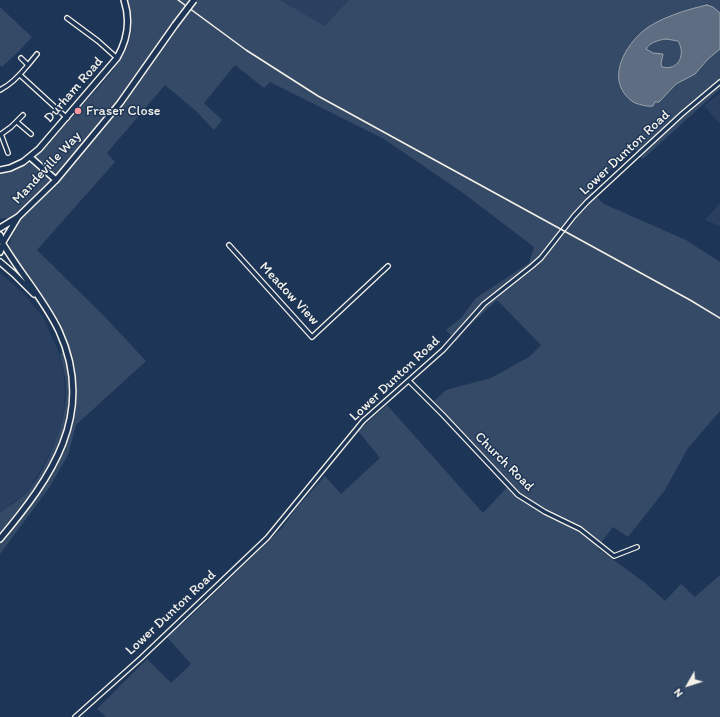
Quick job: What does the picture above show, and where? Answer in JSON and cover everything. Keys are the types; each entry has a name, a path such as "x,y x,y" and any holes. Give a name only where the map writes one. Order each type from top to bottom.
{"main road":[{"name":"Durham Road","path":"0,170 16,165 30,157 39,149 117,58 124,46 127,34 128,15 124,0"},
{"name":"Mandeville Way","path":"0,228 18,216 56,180 120,102 194,0"},
{"path":"30,157 56,180"},
{"name":"Mandeville Way","path":"0,252 3,243 18,216"},
{"path":"0,235 12,260 54,321 66,351 71,373 72,387 71,416 62,448 50,472 31,501 0,540"},
{"path":"0,262 38,298"}],"street":[{"path":"67,18 94,38 117,58"},
{"path":"0,90 7,87 20,75 37,54"},
{"path":"21,58 28,64"},
{"path":"20,75 66,118"},
{"name":"Lower Dunton Road","path":"75,717 141,658 267,538 363,421 451,343 484,304 521,277 536,262 574,216 597,193 682,114 720,82"},
{"path":"8,153 1,135 23,115"},
{"path":"17,122 31,134"},
{"name":"Meadow View","path":"229,245 312,336 388,266"},
{"name":"Church Road","path":"409,381 443,414 518,494 545,512 580,529 614,556 637,547"}],"shaded area":[{"path":"128,0 280,0 324,26 349,0 720,0 720,89 643,159 634,148 589,189 604,204 686,240 720,262 720,411 688,448 665,490 628,537 613,527 597,548 644,582 665,601 681,584 695,597 720,575 720,717 106,717 97,709 147,659 171,683 191,664 167,637 187,620 281,529 298,506 325,476 341,494 380,458 358,431 387,405 483,513 510,484 434,401 446,390 491,378 529,357 541,345 497,300 464,331 456,342 446,330 461,318 476,298 529,263 534,247 463,193 384,139 270,82 264,88 235,65 204,103 222,120 214,130 196,111 165,85 107,153 115,162 37,250 105,317 146,361 76,425 68,455 49,488 0,554 0,513 24,495 35,482 49,456 60,428 64,414 66,387 60,354 70,349 40,294 13,256 9,245 15,225 6,218 0,219 0,173 19,168 40,152 114,69 125,51 131,37 132,21"},
{"path":"279,0 349,0 323,27"},
{"path":"707,5 713,7 720,13 720,49 708,59 695,74 676,84 659,102 655,102 653,106 642,105 632,101 624,93 620,85 619,77 619,69 622,60 630,45 642,32 655,23 673,15","holes":["666,39 678,41 681,56 677,64 668,68 662,67 661,64 663,54 653,53 646,49 652,43 660,40"]},
{"path":"0,7 32,37 2,67 0,65"},
{"path":"720,93 720,124 704,106"},
{"path":"720,203 720,226 705,220"},
{"path":"0,273 22,292 43,317 59,353 64,377 65,394 64,408 56,441 43,466 26,493 0,513"}],"railway":[{"path":"178,0 246,50 318,96 690,300 720,318"}],"place":[{"name":"Fraser Close","path":"78,111"}]}
